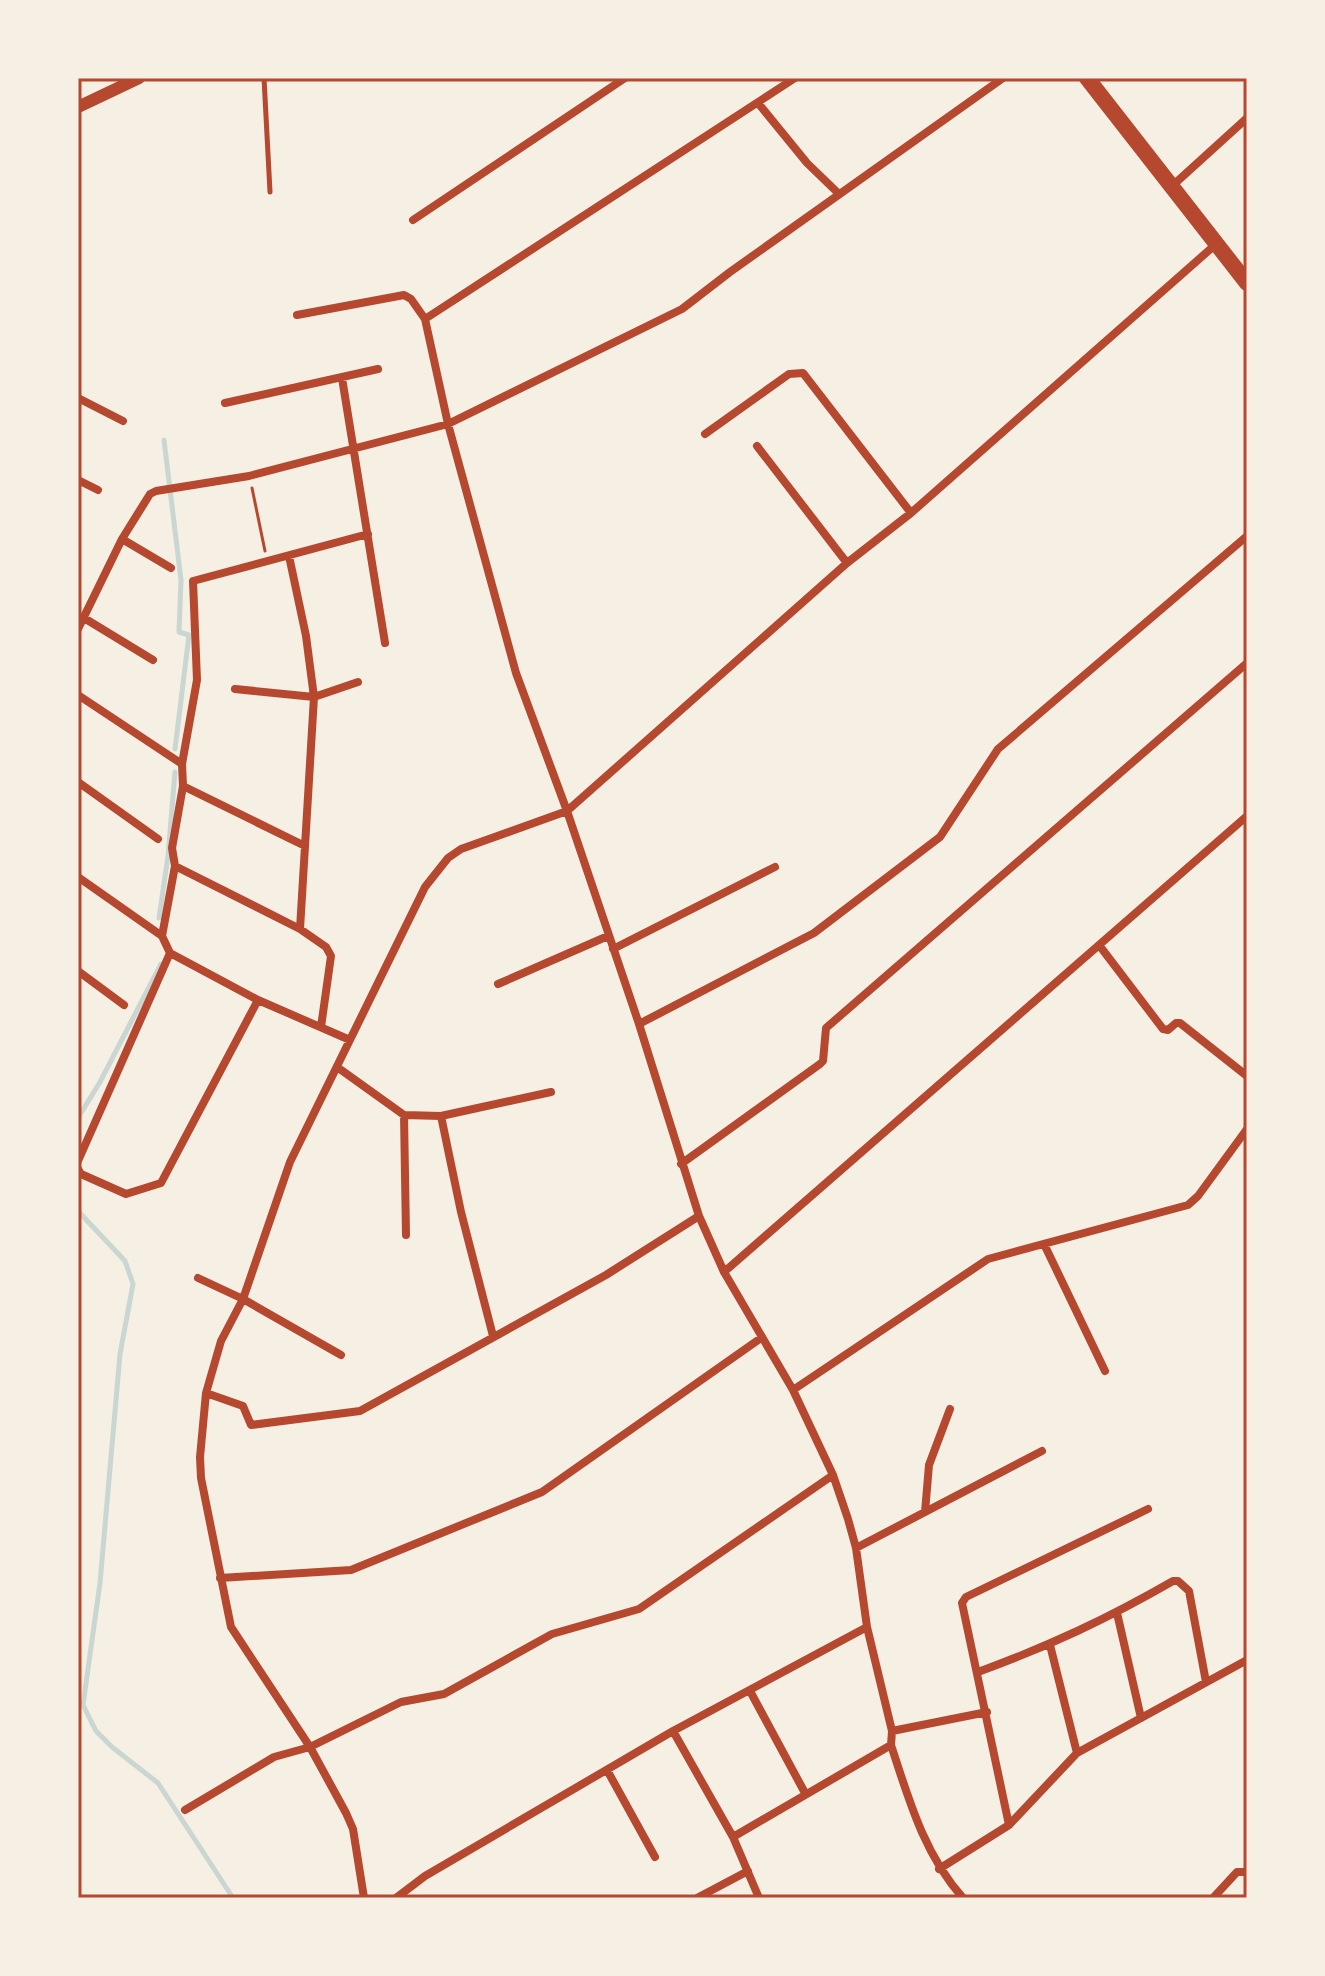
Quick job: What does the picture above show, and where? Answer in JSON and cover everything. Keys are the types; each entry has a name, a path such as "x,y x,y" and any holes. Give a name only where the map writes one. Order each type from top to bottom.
{"main road":[{"path":"1087,78 1247,283"}],"street":[{"path":"78,107 139,78"},
{"path":"413,220 625,78"},
{"path":"425,319 795,78"},
{"path":"78,629 122,539 145,500 156,491 249,476 448,424 682,309 1003,78"},
{"path":"758,103 807,163 839,194"},
{"path":"1170,187 1247,118"},
{"path":"364,1898 353,1829 310,1747 234,1633 220,1578 201,1478 200,1457 206,1393 221,1341 243,1299 286,1171 425,887 448,858 472,844 567,811 847,563 911,513 1215,245"},
{"path":"297,315 404,295 411,299 425,319 448,424 516,673 567,811 639,1024 681,1164 699,1216 724,1272 793,1390 833,1475 856,1548 867,1627 892,1731 891,1745 918,1827 939,1869 963,1898"},
{"path":"225,403 378,369"},
{"path":"705,434 789,374 803,373 911,513"},
{"path":"342,378 385,643"},
{"path":"78,398 123,421"},
{"path":"757,446 847,563"},
{"path":"78,480 98,490"},
{"path":"162,936 175,866 172,848 183,786 182,764 197,680 193,581 368,534"},
{"path":"639,1024 814,933 940,837 998,749 1247,536"},
{"path":"122,539 171,568"},
{"path":"289,556 306,636 314,697 300,929"},
{"path":"84,618 153,660"},
{"path":"681,1164 822,1063 826,1028 1247,663"},
{"path":"235,689 314,697 358,682"},
{"path":"78,695 182,764"},
{"path":"78,782 158,839"},
{"path":"183,786 305,846"},
{"path":"724,1272 1247,816"},
{"path":"175,866 300,929 326,947 331,956 321,1027"},
{"path":"613,949 775,867"},
{"path":"78,877 162,936 170,953 258,1000 350,1040"},
{"path":"498,984 608,936"},
{"path":"1099,945 1163,1029 1168,1030 1180,1023 1247,1076"},
{"path":"78,1161 170,953"},
{"path":"78,971 124,1005"},
{"path":"78,1169 81,1174 126,1194 161,1183 258,1000"},
{"path":"337,1067 404,1115 441,1116 551,1092"},
{"path":"404,1115 406,1235"},
{"path":"441,1116 461,1212 493,1336"},
{"path":"793,1390 981,1263 1188,1205 1247,1129"},
{"path":"206,1393 243,1406 251,1425 356,1412 606,1275 699,1216"},
{"path":"1044,1244 1105,1371"},
{"path":"198,1278 243,1299 341,1355"},
{"path":"220,1578 351,1570 542,1492 761,1338"},
{"path":"925,1512 929,1465 950,1409"},
{"path":"856,1548 1042,1451"},
{"path":"185,1810 274,1757 310,1747 401,1702 444,1694 552,1634 634,1611 833,1475"},
{"path":"1009,1825 987,1712 961,1606 963,1600 1148,1509"},
{"path":"978,1672 1050,1645 1117,1613 1173,1581 1182,1583 1189,1591 1206,1682"},
{"path":"1117,1613 1141,1718"},
{"path":"396,1898 425,1876 673,1731 867,1627"},
{"path":"1050,1645 1077,1753"},
{"path":"939,1869 1009,1825 1077,1753 1247,1661"},
{"path":"750,1691 805,1793"},
{"path":"892,1731 987,1712"},
{"path":"673,1731 733,1837 759,1898"},
{"path":"733,1837 891,1745"},
{"path":"607,1770 655,1857"},
{"path":"697,1898 748,1871"},
{"path":"1213,1898 1237,1872 1247,1872"}],"lane":[{"path":"264,78 270,192"}],"path":[{"path":"249,476 267,561"}],"waterway":[{"path":"164,440 181,580 179,632 189,635 175,749"},
{"path":"159,918 175,772"},
{"path":"78,1118 161,964"},
{"path":"78,1211 125,1261 133,1284 120,1354 100,1583 83,1705 96,1731 158,1783 233,1898"}]}
